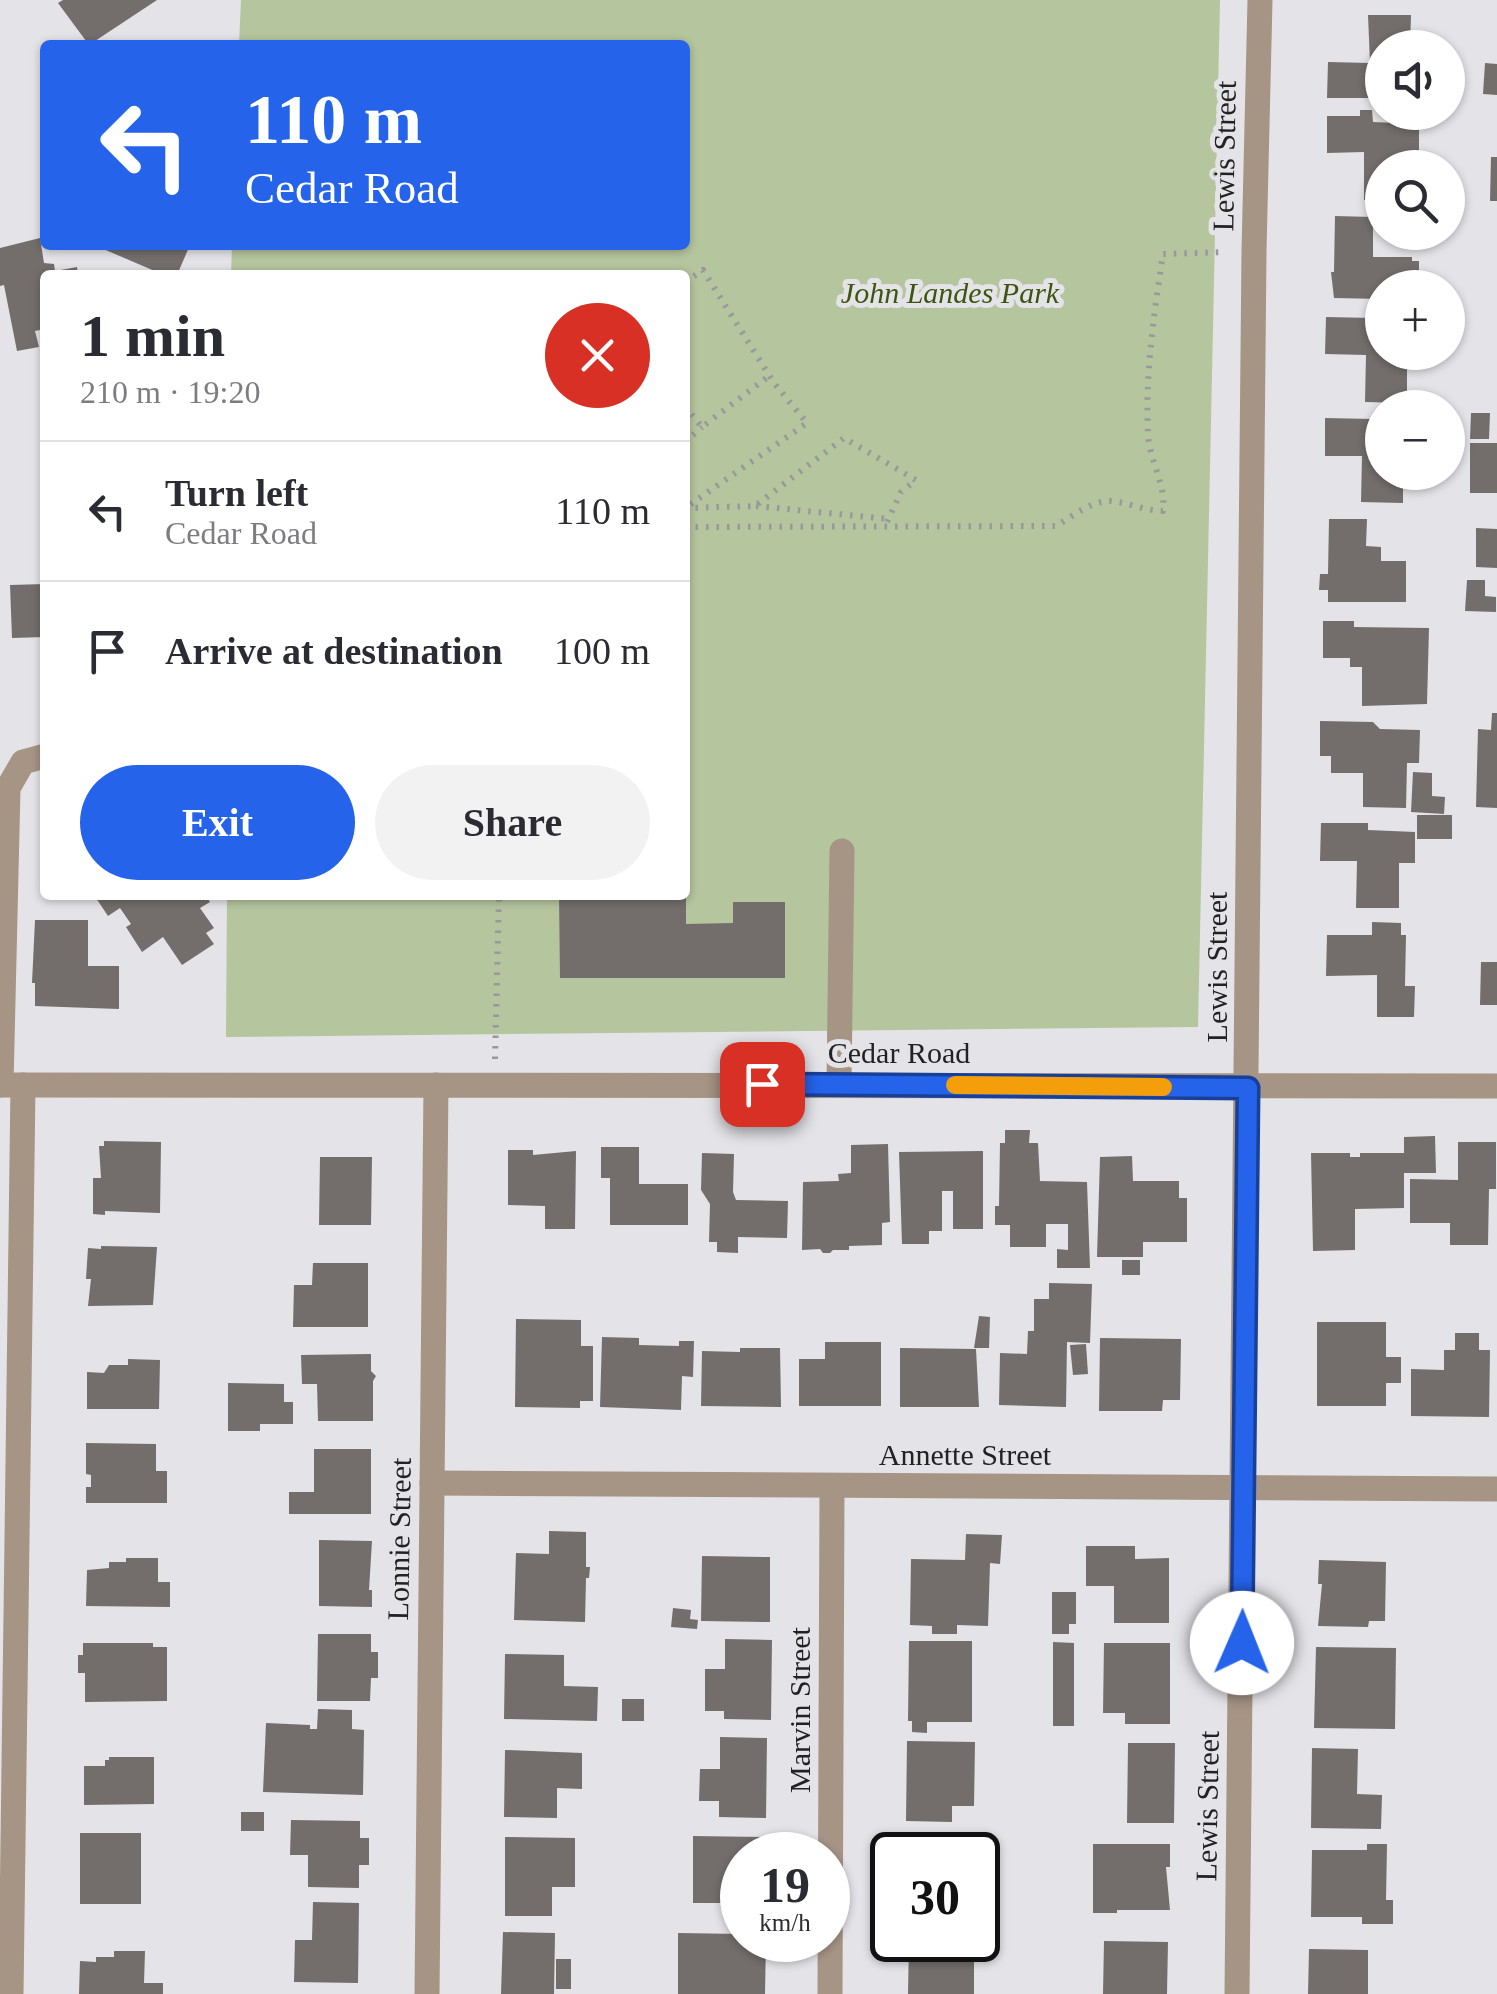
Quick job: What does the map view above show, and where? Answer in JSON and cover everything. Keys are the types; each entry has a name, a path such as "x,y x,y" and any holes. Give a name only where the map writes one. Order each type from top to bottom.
{"street":[{"name":"Lewis Street","path":"1237,1994 1254,251 1260,0"},
{"path":"11,1994 8,788 23,762 40,757"},
{"path":"839,1084 842,850"},
{"name":"Cedar Road","path":"8,1085 1497,1086"},
{"name":"Lonnie Street","path":"427,1994 436,1085"},
{"name":"Annette Street","path":"432,1483 1497,1490"},
{"name":"Marvin Street","path":"830,1994 832,1487"}],"path":[{"path":"690,527 886,522 1056,526 1084,509 1107,502 1144,511 1163,511 1164,496 1148,434 1153,324 1164,254 1254,251"},
{"path":"690,279 703,270 769,376 807,422 690,504"},
{"path":"690,438 769,376"},
{"path":"690,412 702,427"},
{"path":"755,506 844,438 916,480 901,492 886,522"},
{"path":"690,508 755,506 886,522"},
{"path":"494,1085 498,900"}],"green space":[{"name":"John Landes Park","path":"241,0 1220,0 1198,1027 226,1037 227,900 690,900 690,270 231,270 232,250 690,250 690,40 239,40"}],"building":[{"path":"157,0 97,40 85,40 58,3"},
{"path":"1368,15 1411,15 1411,30 1369,30"},
{"path":"1328,62 1365,63 1365,98 1327,98"},
{"path":"1485,63 1497,64 1497,95 1483,94"},
{"path":"1360,110 1365,110 1365,130 1419,130 1419,150 1365,150 1365,200 1364,152 1327,153 1327,116 1360,116"},
{"path":"1491,157 1497,157 1497,201 1490,201"},
{"path":"1335,216 1365,217 1365,250 1373,250 1373,257 1412,257 1412,261 1419,261 1419,270 1365,270 1365,299 1334,298"},
{"path":"40,238 44,263 54,264 55,270 40,270 40,330 35,331 39,347 17,351 4,285 0,286 0,248"},
{"path":"106,250 188,250 179,270 152,270"},
{"path":"1326,317 1365,318 1365,355 1325,354"},
{"path":"1366,370 1407,370 1407,390 1365,390"},
{"path":"1471,413 1490,413 1489,439 1470,439"},
{"path":"1325,418 1365,419 1365,490 1403,490 1403,503 1361,502 1362,456 1325,456"},
{"path":"1470,443 1497,443 1497,493 1470,493"},
{"path":"1329,519 1367,519 1366,546 1381,547 1381,561 1406,561 1406,602 1328,602 1328,590 1319,590 1320,574 1328,574"},
{"path":"1476,528 1497,529 1497,568 1476,567"},
{"path":"1467,580 1485,580 1485,596 1496,597 1496,612 1465,611"},
{"path":"40,584 40,637 12,638 10,585"},
{"path":"1323,621 1354,621 1354,627 1429,628 1427,704 1362,706 1362,667 1350,667 1350,658 1323,658"},
{"path":"1492,713 1497,713 1497,808 1476,807 1478,729 1491,730"},
{"path":"1320,721 1373,722 1380,729 1420,730 1419,763 1407,763 1406,808 1363,807 1363,773 1331,773 1331,756 1320,756"},
{"path":"1413,772 1432,773 1432,796 1445,797 1444,814 1411,812"},
{"path":"1417,815 1452,815 1452,839 1417,839"},
{"path":"1321,823 1368,823 1368,830 1415,832 1415,863 1399,863 1399,908 1356,908 1357,861 1320,861"},
{"path":"97,900 209,900 200,908 214,928 206,933 214,944 182,965 163,937 142,952 126,927 131,924 120,908 108,916"},
{"path":"559,900 686,900 686,924 733,923 733,902 785,902 785,978 560,978"},
{"path":"35,920 88,920 88,966 119,966 119,1009 35,1006"},
{"path":"1372,922 1401,923 1401,935 1406,935 1405,986 1415,986 1414,1017 1377,1017 1377,975 1326,976 1327,935 1372,935"},
{"path":"1481,962 1497,962 1497,1005 1480,1005"},
{"path":"1005,1130 1030,1130 1029,1143 1038,1143 1040,1181 1087,1182 1090,1268 1057,1268 1057,1249 1068,1250 1068,1224 1046,1224 1046,1247 1010,1247 1010,1225 995,1225 1000,1143 1005,1143"},
{"path":"1435,1136 1436,1173 1404,1173 1404,1208 1355,1209 1355,1250 1313,1251 1311,1153 1350,1153 1350,1157 1360,1157 1360,1153 1404,1153 1404,1137"},
{"path":"104,1141 161,1142 160,1213 93,1214 93,1178 101,1178 99,1146 104,1146"},
{"path":"1458,1142 1496,1142 1496,1189 1489,1189 1488,1245 1450,1245 1450,1223 1410,1223 1410,1179 1458,1180"},
{"path":"888,1144 890,1222 882,1223 882,1245 849,1246 849,1250 830,1253 802,1250 803,1182 839,1181 838,1174 851,1173 851,1145"},
{"path":"601,1147 639,1147 639,1184 688,1184 688,1225 610,1225 610,1178 601,1178"},
{"path":"508,1150 533,1150 533,1155 576,1151 575,1229 545,1229 545,1206 508,1205"},
{"path":"983,1151 983,1229 953,1229 953,1191 942,1191 942,1231 929,1231 929,1244 902,1244 899,1152"},
{"path":"702,1153 734,1154 736,1200 788,1201 787,1238 738,1237 738,1253 717,1252 717,1242 709,1242 710,1204 701,1190"},
{"path":"1132,1156 1133,1181 1179,1181 1179,1198 1187,1198 1187,1242 1143,1242 1143,1257 1097,1257 1100,1157"},
{"path":"320,1157 372,1157 371,1225 319,1225"},
{"path":"157,1247 153,1305 88,1306 88,1248"},
{"path":"1122,1260 1140,1260 1140,1275 1122,1275"},
{"path":"313,1263 368,1263 368,1327 293,1327 294,1285 312,1285"},
{"path":"1049,1283 1092,1284 1090,1343 1067,1342 1066,1407 999,1405 1000,1353 1027,1354 1028,1331 1034,1331 1034,1299 1049,1299"},
{"path":"979,1316 990,1317 989,1348 974,1348"},
{"path":"516,1319 581,1320 581,1346 593,1346 593,1401 580,1401 580,1408 515,1407"},
{"path":"1317,1322 1386,1322 1386,1357 1401,1357 1401,1383 1386,1383 1386,1406 1317,1406"},
{"path":"1455,1333 1479,1333 1479,1350 1490,1350 1489,1417 1411,1416 1411,1369 1444,1370 1444,1350 1455,1350"},
{"path":"602,1337 639,1338 639,1345 679,1346 679,1341 694,1341 693,1377 682,1376 681,1410 600,1407"},
{"path":"1100,1338 1181,1339 1180,1400 1163,1400 1162,1411 1099,1411"},
{"path":"825,1342 881,1342 881,1406 799,1406 799,1359 825,1359"},
{"path":"1086,1344 1088,1374 1073,1375 1070,1345"},
{"path":"740,1348 780,1348 781,1407 701,1406 702,1351 740,1352"},
{"path":"900,1348 976,1349 979,1407 900,1407"},
{"path":"371,1354 371,1371 376,1376 373,1421 318,1421 317,1384 302,1384 301,1355"},
{"path":"128,1359 160,1360 159,1409 87,1409 87,1372 104,1373 109,1365 128,1365"},
{"path":"228,1383 284,1384 284,1402 293,1402 293,1424 260,1424 260,1431 228,1431"},
{"path":"86,1443 156,1444 156,1471 167,1471 167,1503 86,1503 91,1475 86,1474"},
{"path":"314,1449 371,1449 371,1514 289,1514 289,1492 314,1492"},
{"path":"549,1531 586,1532 586,1567 590,1567 585,1622 514,1620 516,1553 549,1554"},
{"path":"966,1534 1002,1535 1000,1564 990,1563 988,1626 957,1625 957,1634 932,1634 932,1626 910,1625 911,1559 965,1560"},
{"path":"319,1540 372,1541 372,1607 319,1606"},
{"path":"1086,1546 1135,1546 1135,1559 1169,1558 1169,1623 1114,1623 1114,1586 1086,1586"},
{"path":"702,1556 770,1557 770,1622 701,1621"},
{"path":"126,1558 158,1558 158,1582 170,1582 170,1607 86,1606 87,1570 109,1568 109,1562 126,1562"},
{"path":"1319,1560 1386,1562 1385,1621 1369,1621 1368,1627 1318,1626 1322,1584 1318,1584"},
{"path":"1052,1592 1076,1592 1076,1624 1069,1624 1069,1634 1052,1634"},
{"path":"673,1608 691,1610 690,1619 698,1620 697,1629 671,1627"},
{"path":"318,1634 371,1634 371,1652 378,1652 378,1678 371,1678 370,1701 317,1701"},
{"path":"725,1639 772,1640 771,1720 724,1719 724,1711 705,1711 705,1669 725,1669"},
{"path":"909,1641 972,1641 972,1722 927,1722 927,1733 912,1732 912,1721 908,1721"},
{"path":"1053,1642 1074,1643 1074,1726 1053,1726"},
{"path":"83,1643 153,1643 153,1647 167,1647 167,1701 85,1702 85,1673 78,1673"},
{"path":"1104,1643 1170,1643 1170,1724 1125,1724 1125,1713 1103,1713"},
{"path":"1316,1647 1396,1648 1395,1729 1314,1728"},
{"path":"505,1654 564,1655 564,1686 598,1687 597,1721 504,1719"},
{"path":"622,1699 644,1699 644,1721 622,1721"},
{"path":"318,1709 352,1710 352,1729 364,1730 363,1795 263,1792 266,1723 310,1725 310,1729 317,1729"},
{"path":"720,1737 767,1738 766,1818 719,1817 719,1801 699,1801 700,1769 720,1769"},
{"path":"907,1741 975,1742 974,1806 952,1806 952,1822 906,1821"},
{"path":"1128,1743 1175,1743 1174,1823 1127,1823"},
{"path":"1312,1748 1358,1749 1357,1794 1382,1795 1381,1829 1311,1828"},
{"path":"505,1750 582,1753 582,1789 557,1788 557,1818 504,1817"},
{"path":"109,1757 154,1757 154,1804 84,1805 84,1766 105,1766"},
{"path":"241,1812 264,1812 264,1831 241,1831"},
{"path":"291,1820 360,1821 360,1838 369,1838 369,1865 359,1865 359,1888 308,1887 308,1855 290,1855"},
{"path":"80,1833 141,1833 141,1904 80,1904"},
{"path":"693,1836 720,1836 720,1903 693,1903"},
{"path":"505,1837 575,1838 575,1887 552,1887 552,1916 505,1916"},
{"path":"1093,1844 1170,1844 1170,1867 1166,1867 1170,1910 1093,1913"},
{"path":"1367,1844 1387,1844 1386,1900 1393,1900 1393,1924 1362,1924 1362,1917 1311,1917 1312,1850 1367,1850"},
{"path":"313,1902 359,1903 358,1983 294,1982 295,1940 312,1940"},
{"path":"503,1932 555,1933 554,1994 501,1994"},
{"path":"678,1933 720,1934 720,1962 766,1962 765,1994 678,1994"},
{"path":"1104,1941 1168,1942 1167,1994 1103,1994"},
{"path":"1309,1949 1368,1950 1368,1994 1308,1994"},
{"path":"114,1951 145,1951 144,1983 163,1983 163,1994 79,1994 80,1961 114,1957"},
{"path":"556,1959 571,1959 571,1989 556,1989"},
{"path":"909,1962 974,1962 974,1994 908,1994"}],"slow traffic":[{"path":"955,1085 1163,1087"}],"route":[{"path":"762,1084 1248,1088 1242,1643"}]}
